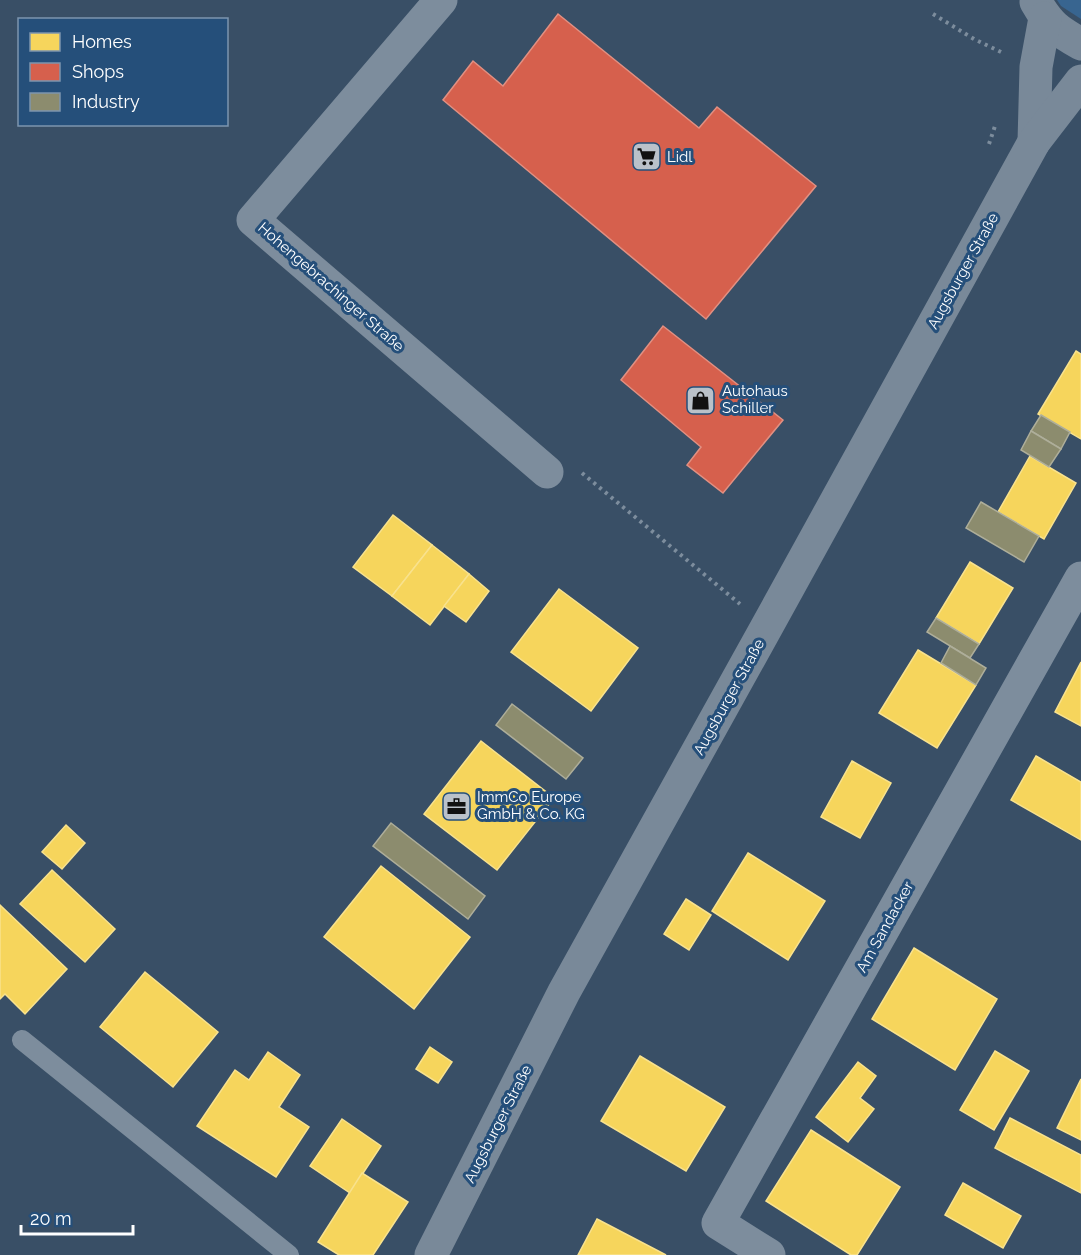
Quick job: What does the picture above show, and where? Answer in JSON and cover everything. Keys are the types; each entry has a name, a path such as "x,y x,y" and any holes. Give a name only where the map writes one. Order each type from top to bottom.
{"street":[{"name":"Hohengebrachinger Straße","path":"441,0 253,220 547,472"},
{"path":"1040,9 1062,34 1081,44"},
{"name":"Augsburger Straße","path":"1034,142 1040,9"},
{"name":"Augsburger Straße","path":"431,1255 564,992 1034,142 1081,81"},
{"name":"Am Sandacker","path":"769,1255 718,1223 1081,578"}],"lane":[{"path":"22,1040 289,1255"}],"path":[{"path":"933,14 974,39 1009,56"},
{"path":"547,472 561,457 743,607"}],"shaded area":[{"path":"1057,0 1081,0 1081,19 1061,6"}],"building: Homes":[{"path":"1076,351 1081,354 1081,439 1038,414"},
{"path":"1030,456 1076,483 1044,539 998,512"},
{"path":"393,515 432,545 392,596 353,567"},
{"path":"432,545 469,574 430,625 392,596"},
{"path":"970,562 1013,588 979,644 936,618"},
{"path":"469,574 489,591 466,622 444,606"},
{"path":"559,589 638,648 591,711 511,652"},
{"path":"918,650 976,685 937,748 879,713"},
{"path":"1081,662 1081,726 1055,712"},
{"path":"481,741 554,798 497,870 424,814"},
{"path":"1036,756 1081,782 1081,840 1011,800"},
{"path":"852,761 891,783 860,838 821,817"},
{"path":"66,825 85,843 62,869 42,852"},
{"path":"748,853 825,901 788,960 712,911"},
{"path":"381,866 470,937 414,1009 324,937"},
{"path":"52,870 115,929 85,962 20,904"},
{"path":"686,899 711,915 689,950 664,934"},
{"path":"0,905 67,969 25,1014 5,994 0,999"},
{"path":"914,948 997,999 955,1070 872,1019"},
{"path":"145,972 218,1032 173,1087 100,1027"},
{"path":"430,1047 452,1062 438,1083 416,1069"},
{"path":"995,1051 1029,1071 994,1130 960,1110"},
{"path":"268,1052 300,1075 279,1107 309,1127 276,1177 197,1126 235,1070 249,1080"},
{"path":"640,1056 725,1107 686,1171 601,1121"},
{"path":"858,1062 876,1076 860,1098 874,1109 848,1142 816,1117"},
{"path":"1081,1079 1081,1140 1057,1128"},
{"path":"1010,1118 1081,1155 1081,1193 995,1148"},
{"path":"342,1119 381,1146 350,1193 310,1166"},
{"path":"811,1130 900,1187 857,1255 851,1255 766,1201"},
{"path":"362,1173 408,1202 373,1255 339,1255 318,1242"},
{"path":"963,1183 1021,1216 1003,1248 945,1215"},
{"path":"597,1219 666,1255 578,1255"}],"building: Shops":[{"name":"Lidl","path":"558,14 699,128 717,107 816,186 706,319 443,100 473,61 503,86"},
{"name":"Autohaus Schiller","path":"663,326 783,420 723,493 687,465 701,447 621,380"}],"building: Industry":[{"path":"1041,415 1070,432 1061,449 1031,431"},
{"path":"1031,431 1061,449 1049,467 1021,450"},
{"path":"981,502 1039,536 1024,562 966,528"},
{"path":"936,618 979,644 970,658 927,632"},
{"path":"950,646 986,668 976,685 941,663"},
{"path":"512,704 583,758 566,779 496,725"},
{"path":"391,823 485,896 468,919 373,846"}],"place":[{"name":"Lidl","path":"646,157"},
{"name":"Autohaus Schiller","path":"701,400"},
{"name":"ImmCo Europe GmbH & Co. KG","path":"456,806"}]}
